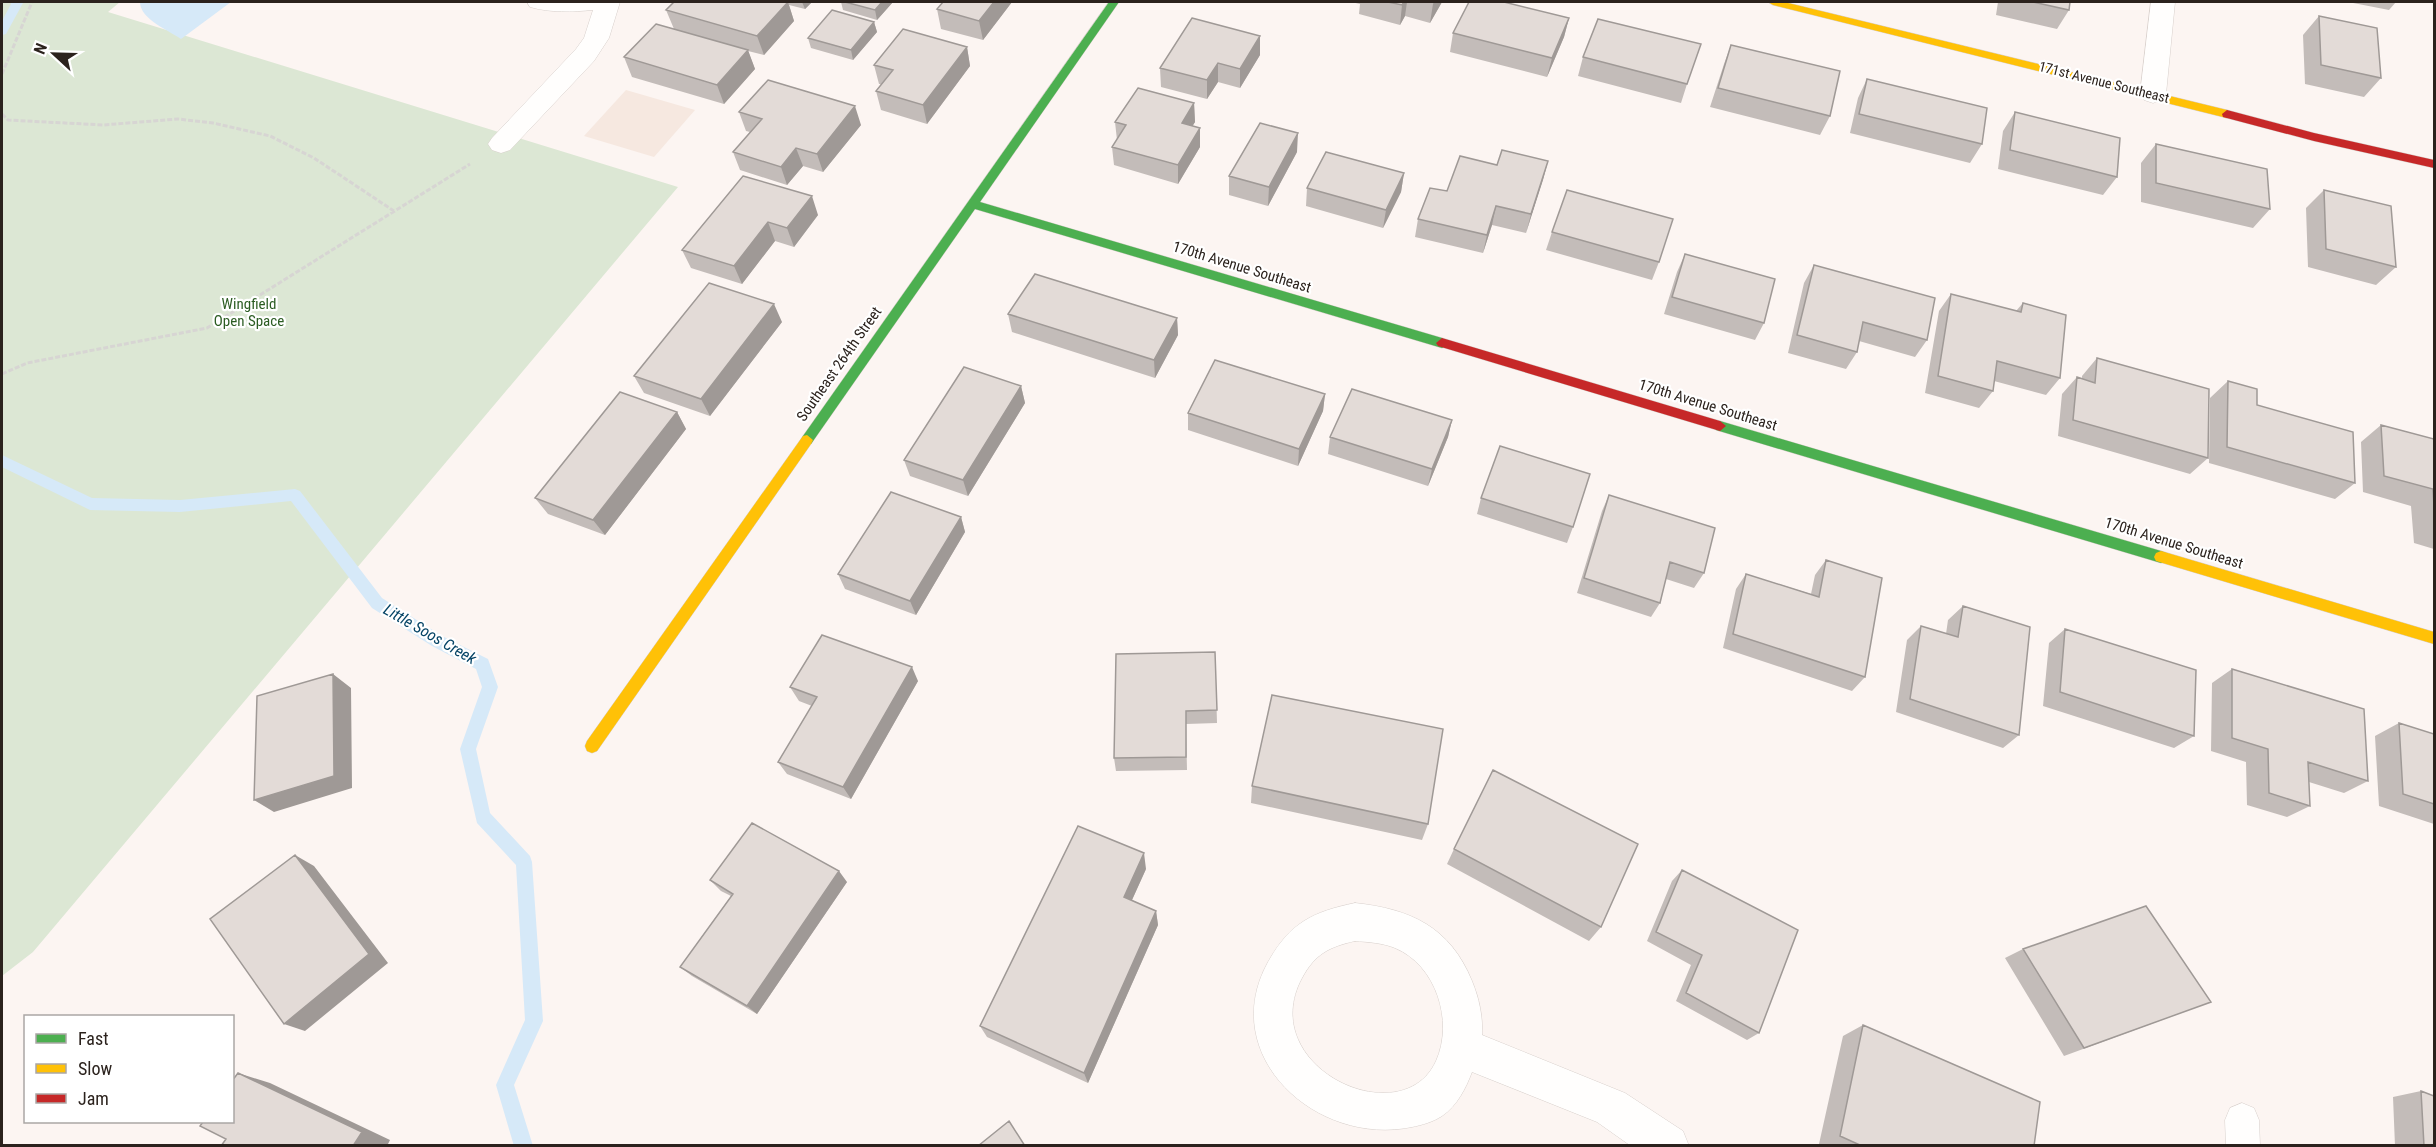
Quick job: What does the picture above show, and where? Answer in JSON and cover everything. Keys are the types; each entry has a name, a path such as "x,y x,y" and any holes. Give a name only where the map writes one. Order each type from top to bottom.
{"street":[{"path":"539,2 567,5 598,2"},
{"path":"501,144 585,55 596,38 608,2"},
{"name":"Southeast 264th Street","path":"592,746 1114,2"},
{"name":"171st Avenue Southeast","path":"1773,2 2153,94 2314,137 2434,164"},
{"path":"2153,94 2163,2"},
{"name":"170th Avenue Southeast","path":"972,204 2434,638"},
{"path":"1356,922 1386,925 1414,937 1438,958 1455,984 1463,1015 1461,1047 1450,1078 1427,1102 1398,1117 1365,1120 1332,1111 1303,1091 1283,1063 1272,1031 1273,998 1283,968 1302,945 1328,928 1356,922"},
{"path":"1461,1047 1611,1107 1668,1146"}],"path":[{"path":"2,75 32,2"},
{"path":"2,114 8,120 103,125 178,119 213,123 270,136 314,158 394,211"},
{"path":"2,374 27,363 207,328 501,144"}],"shaded area":[{"path":"626,90 695,110 654,157 584,136"}],"green space":[{"name":"Wingfield Open Space","path":"2,2 120,2 108,12 678,187 33,952 2,976"}],"water":[{"path":"140,2 231,2 181,39 150,19 141,8"}],"building":[{"path":"674,2 788,2 757,36 666,10"},
{"path":"845,2 882,2 875,10"},
{"path":"943,2 994,2 979,21 937,9"},
{"path":"1388,2 1404,2 1402,5"},
{"path":"1469,2 1504,2 1569,18 1552,58 1453,33"},
{"path":"2033,2 2070,2 2069,10"},
{"path":"832,10 874,22 851,50 808,38"},
{"path":"2319,16 2377,28 2381,78 2321,65"},
{"path":"1192,18 1260,36 1240,69 1218,63 1207,80 1160,68"},
{"path":"1598,19 1701,44 1687,84 1583,57"},
{"path":"656,24 748,50 717,85 624,57"},
{"path":"903,29 967,47 923,105 876,91 893,70 874,65"},
{"path":"1731,45 1840,71 1830,116 1718,88"},
{"path":"1867,79 1987,108 1982,144 1859,114"},
{"path":"768,80 855,106 817,154 796,148 781,167 733,152 762,119 739,112"},
{"path":"1138,88 1194,103 1182,123 1200,128 1178,165 1112,147 1126,125 1115,122"},
{"path":"2015,112 2120,138 2117,177 2010,150"},
{"path":"1260,123 1298,133 1269,187 1229,176"},
{"path":"2156,144 2267,169 2270,209 2156,183"},
{"path":"1502,150 1548,161 1531,214 1496,206 1487,235 1418,219 1430,188 1447,191 1460,156 1497,165"},
{"path":"1326,152 1404,173 1386,210 1307,188"},
{"path":"743,176 812,196 787,228 768,222 734,266 682,250"},
{"path":"1567,190 1673,219 1659,262 1552,232"},
{"path":"2324,190 2391,206 2396,267 2326,249"},
{"path":"1685,254 1775,279 1764,323 1672,297"},
{"path":"1814,265 1935,298 1927,340 1863,322 1857,352 1797,335"},
{"path":"1035,274 1177,318 1154,360 1008,314"},
{"path":"709,283 774,304 701,399 634,376"},
{"path":"1951,294 2021,312 2023,303 2066,315 2060,378 1997,361 1993,391 1938,376"},
{"path":"2097,358 2209,389 2208,458 2073,420 2077,377 2095,383"},
{"path":"1215,360 1325,394 1299,449 1188,413"},
{"path":"964,367 1021,386 963,480 904,460"},
{"path":"2228,381 2257,389 2257,405 2353,432 2355,483 2227,447"},
{"path":"1352,389 1452,420 1432,469 1330,437"},
{"path":"620,392 677,412 593,520 535,498"},
{"path":"2381,425 2434,439 2434,506 2433,489 2384,476"},
{"path":"1500,446 1590,474 1573,527 1481,498"},
{"path":"891,492 961,517 910,601 838,574"},
{"path":"1609,495 1715,528 1704,573 1670,562 1660,603 1584,578"},
{"path":"1826,560 1882,578 1865,677 1733,634 1746,574 1819,597"},
{"path":"1963,606 2030,627 2019,735 1910,699 1921,626 1958,637"},
{"path":"2065,629 2196,670 2194,736 2060,692"},
{"path":"822,635 912,667 843,787 778,762 817,697 790,687"},
{"path":"1215,652 1217,710 1186,711 1186,757 1114,758 1116,654"},
{"path":"2232,669 2364,709 2368,781 2308,762 2310,806 2269,793 2268,749 2232,738"},
{"path":"333,674 334,776 254,800 257,696"},
{"path":"1272,695 1443,729 1428,824 1252,786"},
{"path":"2399,723 2434,734 2434,804 2403,794"},
{"path":"1493,770 1638,844 1601,927 1454,849"},
{"path":"752,823 839,871 747,1006 680,967 733,894 710,880"},
{"path":"1078,826 1144,853 1124,897 1156,911 1084,1073 980,1026"},
{"path":"295,855 369,954 284,1024 210,919"},
{"path":"1682,870 1798,930 1759,1033 1686,993 1702,955 1656,932"},
{"path":"2146,906 2211,1002 2084,1048 2023,949"},
{"path":"1863,1025 2040,1102 2034,1146 1862,1146 1840,1136"},
{"path":"238,1073 362,1132 353,1146 221,1146 226,1139 200,1126 202,1123 234,1123 234,1078"},
{"path":"2421,1091 2434,1096 2434,1146 2424,1146"},
{"path":"1009,1121 1025,1146 978,1146"}],"waterway":[{"name":"Little Soos Creek","path":"2,31 17,3 15,2"},
{"name":"Little Soos Creek","path":"2,461 90,504 180,506 295,495 377,603 437,641 482,664 490,687 468,749 483,817 524,862 534,1021 505,1085 524,1146"}],"traffic: fast":[{"path":"807,440 1114,2"},
{"path":"972,204 1442,343"},
{"path":"1720,426 2161,557"}],"traffic: slow":[{"path":"1773,2 2227,114"},
{"path":"592,746 807,440"},
{"path":"2161,557 2434,638"}],"traffic: jam":[{"path":"2227,114 2314,137 2434,164"},
{"path":"1442,343 1720,426"}]}
